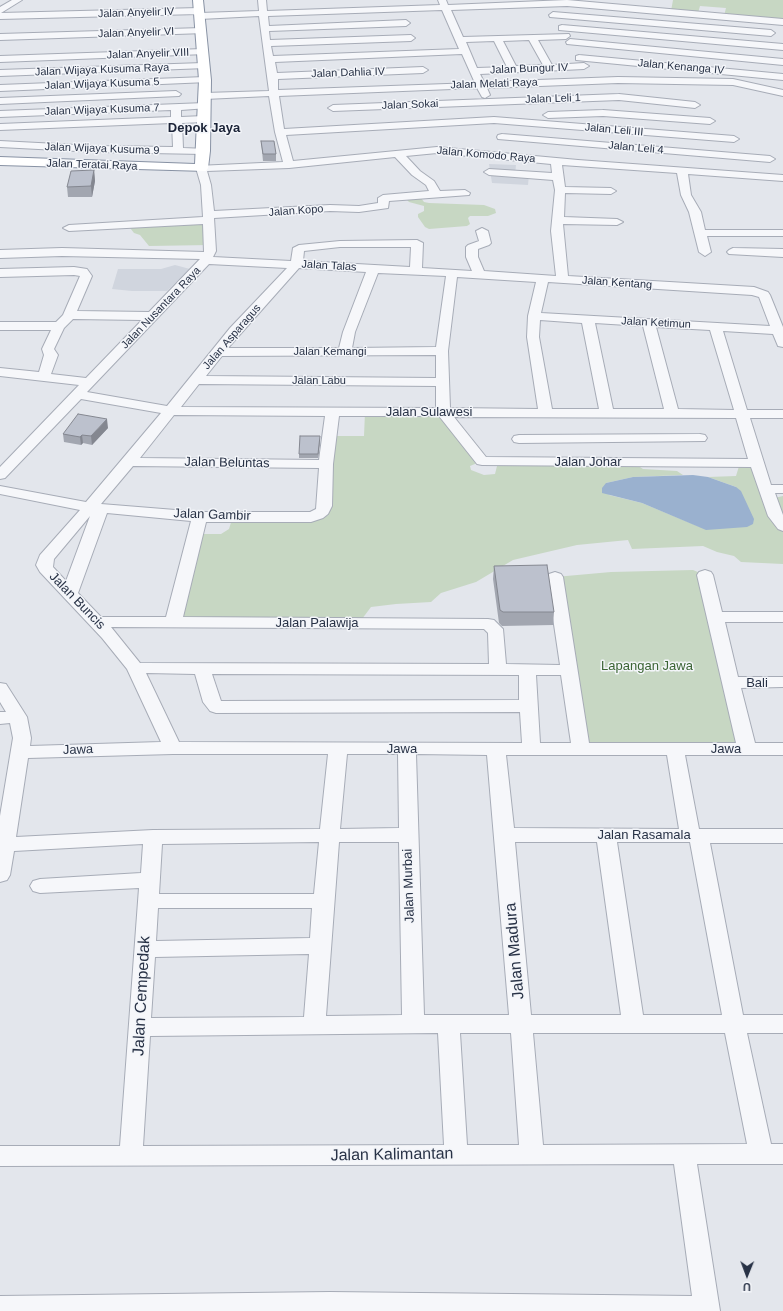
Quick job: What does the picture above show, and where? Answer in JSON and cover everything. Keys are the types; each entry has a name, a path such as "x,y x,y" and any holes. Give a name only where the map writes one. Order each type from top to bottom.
{"highway":[{"name":"Jalan Nusantara Raya","path":"199,19 205,80 203,151 201,168"},
{"name":"Jalan Teratai Raya","path":"0,161 166,167 184,169 201,168"},
{"name":"Jalan Teratai Raya","path":"0,168 148,174 168,173 184,169"}],"street":[{"path":"262,0 266,43 271,59 280,132 289,165"},
{"path":"352,0 355,10"},
{"path":"546,2 551,15 592,81"},
{"path":"187,21 263,14 401,9 444,4 546,2 612,3 672,7 687,12 783,22"},
{"path":"4,8 21,3"},
{"path":"444,4 450,19 459,28 460,40 502,137 509,157"},
{"path":"401,9 429,87"},
{"path":"677,39 687,12"},
{"path":"51,164 58,136 66,85 73,15"},
{"name":"Jalan Anyelir IV","path":"0,16 73,15 199,19"},
{"path":"551,15 771,33"},
{"path":"450,19 462,18"},
{"path":"189,42 199,19"},
{"name":"Jalan Anyelir VI","path":"0,37 71,35 199,19"},
{"name":"Jalan Anyelir VIII","path":"0,59 68,57 199,19"},
{"path":"265,29 406,23"},
{"path":"562,31 719,57 783,62"},
{"path":"460,40 532,37 562,31 783,47"},
{"path":"532,37 549,68"},
{"path":"266,43 412,38"},
{"path":"497,38 513,69"},
{"path":"712,70 725,43"},
{"path":"271,59 465,51"},
{"name":"Jalan Bungur IV","path":"474,71 549,68 581,62"},
{"name":"Jalan Kenanga IV","path":"581,62 712,70 783,77"},
{"name":"Jalan Wijaya Kusuma Raya","path":"0,73 204,66"},
{"path":"176,67 176,120 178,150"},
{"name":"Jalan Dahlia IV","path":"273,76 423,70"},
{"name":"Jalan Wijaya Kusuma 5","path":"0,88 205,80"},
{"path":"611,80 628,115"},
{"name":"Jalan Melati Raya","path":"204,107 274,93 611,80 740,82 783,93"},
{"path":"675,81 710,121 734,139 770,159 778,177"},
{"path":"330,91 338,130"},
{"path":"0,101 176,94"},
{"name":"Jalan Leli 1","path":"487,102 619,98 695,104"},
{"name":"Jalan Sokai","path":"333,108 487,102"},
{"path":"0,127 58,136 99,123 176,120 204,107"},
{"name":"Jalan Wijaya Kusuma 7","path":"0,114 204,107"},
{"path":"280,132 338,130 582,114 628,115 710,121"},
{"name":"Jalan Leli III","path":"494,119 734,139"},
{"path":"137,143 140,121"},
{"path":"96,149 99,123"},
{"path":"650,168 660,134"},
{"name":"Jalan Wijaya Kusuma 9","path":"0,144 58,136 96,149 137,143 178,150 203,151"},
{"name":"Jalan Leli 4","path":"502,137 770,159"},
{"name":"Jalan Komodo Raya","path":"201,168 289,165 437,150 556,161 577,171 650,168 778,177"},
{"path":"398,154 416,173 430,183 436,194 465,193"},
{"path":"490,155 489,177 558,177"},
{"path":"556,161 559,205 558,243 562,262 562,279"},
{"name":"Jalan Nusantara Raya","path":"0,475 6,461 89,382 207,258 210,239 209,217 206,185 201,168"},
{"path":"682,170 686,195 695,212 705,252"},
{"path":"577,171 578,190"},
{"path":"559,205 578,190 611,191"},
{"name":"Jalan Kopo","path":"69,228 330,208 360,209 384,206 383,198 436,194"},
{"path":"559,205 600,200"},
{"path":"559,205 587,212"},
{"path":"559,205 617,222"},
{"path":"480,275 472,257 472,247 485,243 482,231"},
{"path":"701,233 783,233"},
{"path":"296,265 299,248 340,244 415,243 418,245 416,271"},
{"name":"Jalan Talas","path":"0,254 62,252 207,258 296,265 452,273"},
{"path":"733,252 783,253"},
{"name":"Jalan Asparagus","path":"170,411 218,352 296,265"},
{"path":"344,352 349,332 374,268"},
{"path":"0,273 74,271 83,272 86,276 69,315 64,323 59,326 0,326"},
{"path":"443,412 442,351 452,273"},
{"name":"Jalan Kentang","path":"452,273 754,291 764,295 769,306"},
{"path":"543,278 534,316 533,337 546,413"},
{"path":"783,306 769,306 783,343"},
{"path":"69,315 153,316"},
{"name":"Jalan Ketimun","path":"534,316 778,330"},
{"path":"588,319 607,413"},
{"path":"648,322 672,414"},
{"path":"44,376 51,355 48,349 59,326"},
{"path":"714,326 757,463 776,516 783,526"},
{"name":"Jalan Kemangi","path":"218,352 442,351"},
{"path":"0,372 89,382"},
{"name":"Jalan Labu","path":"195,380 443,382"},
{"name":"Jalan Sulawesi","path":"77,394 170,411 783,414"},
{"name":"Jalan Buncis","path":"170,411 95,507 45,561 46,569 96,622 135,668 173,748"},
{"name":"Jalan Gambir","path":"0,490 95,507 200,517 310,517 318,515 323,511 326,464 332,411"},
{"name":"Jalan Johar","path":"443,412 482,461 757,463"},
{"path":"515,412 522,462"},
{"path":"519,439 700,438"},
{"name":"Jalan Beluntas","path":"129,462 326,464"},
{"path":"766,489 783,489"},
{"path":"69,594 95,507"},
{"path":"173,623 200,517"},
{"path":"705,575 748,749"},
{"path":"555,577 581,749"},
{"path":"715,617 783,617"},
{"name":"Jalan Palawija","path":"96,622 488,624 495,628 498,670"},
{"path":"135,668 570,670"},
{"path":"202,669 212,702 216,707 528,706"},
{"path":"527,670 528,706 532,749"},
{"name":"Bali","path":"731,683 783,682"},
{"path":"0,688 9,718 22,738 15,790 4,845 0,875"},
{"name":"Jawa","path":"20,752 173,748 783,749"},
{"path":"314,1025 323,901 338,748"},
{"name":"Jalan Murbai","path":"407,748 407,835 413,1024"},
{"path":"675,748 695,835 734,1024 772,1154"},
{"name":"Jalan Madura","path":"496,749 522,1024 532,1154"},
{"path":"4,845 153,837 330,834 407,835"},
{"name":"Jalan Rasamala","path":"505,835 695,835 783,837"},
{"path":"606,836 633,1024"},
{"name":"Jalan Cempedak","path":"131,1156 153,837"},
{"path":"40,886 149,880"},
{"path":"148,901 323,901"},
{"path":"145,949 320,946"},
{"path":"140,1028 413,1024 783,1024"},
{"path":"448,1024 456,1154"},
{"path":"0,1308 707,1309 684,1154"},
{"name":"Jalan Kalimantan","path":"0,1156 772,1154"}],"shaded area":[{"path":"489,164 516,165 515,175 529,175 528,185 492,183"},
{"path":"175,265 190,269 167,291 132,291 112,289 118,269 161,269"}],"green space":[{"path":"673,0 783,0 783,22 724,16 726,8 700,6 698,13 671,11"},
{"path":"405,198 421,198 424,202 429,203 484,205 495,209 496,213 488,216 470,216 468,218 470,224 467,226 429,229 425,227 418,217 418,214 424,211 424,206 409,202"},
{"path":"209,220 210,245 149,246 140,235 134,233 127,224"},
{"path":"365,412 443,412 482,461 470,466 471,470 484,475 495,474 498,462 639,462 640,467 643,469 677,471 683,475 633,477 606,483 609,495 642,503 700,527 736,487 708,477 736,476 740,463 757,463 770,499 783,496 783,564 741,562 734,556 717,552 703,546 632,549 628,540 577,545 513,560 476,582 441,593 431,602 371,607 359,623 173,623 196,534 221,534 229,529 233,516 318,515 330,436 364,436"},
{"name":"Lapangan Jawa","path":"693,570 705,575 747,749 581,749 555,577 611,572"}],"water":[{"path":"693,475 708,477 736,487 741,491 754,519 753,524 747,527 706,530 642,503 602,493 602,488 606,483 633,477"}],"building":[{"path":"261,141 274,141 276,154 263,154"},
{"path":"94,170 91,186 67,187 71,171"},
{"path":"78,414 107,419 91,436 82,435 80,437 63,434"},
{"path":"300,436 320,436 318,454 299,454"},
{"path":"547,565 554,612 503,612 500,610 494,566"}],"district":[{"name":"Depok Jaya","path":"204,128"}]}
